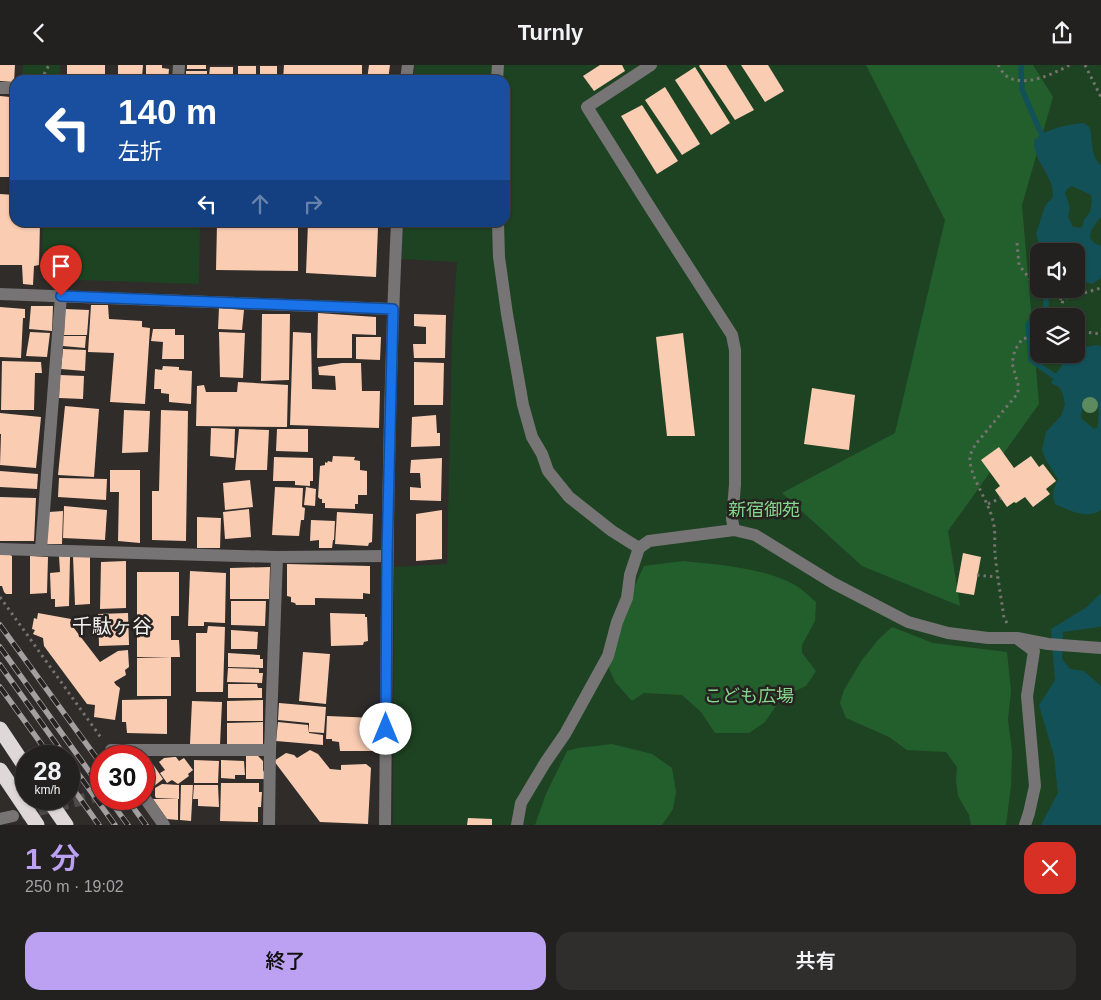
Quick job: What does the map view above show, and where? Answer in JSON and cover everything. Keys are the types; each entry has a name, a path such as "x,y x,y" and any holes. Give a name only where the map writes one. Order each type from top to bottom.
{"highway":[{"path":"0,729 15,751"},
{"path":"0,771 37,825"},
{"path":"56,810 66,825"}],"street":[{"path":"651,65 587,107 732,335 735,350 732,519 734,530"},
{"path":"385,825 387,556 393,309 398,227"},
{"path":"498,227 499,257 507,314 523,405 532,437 542,454 548,471 570,497 612,531 639,549"},
{"path":"0,294 393,309"},
{"path":"41,549 61,296"},
{"path":"517,825 521,803 565,734 608,655 617,622 627,598 630,575 639,549 648,541 734,530 755,535 833,583 908,622 948,633 988,638 1017,638 1100,650"},
{"path":"0,549 278,557 387,556"},
{"path":"269,825 270,750 278,557"},
{"path":"1017,638 1034,651 1027,696 1035,786 1025,825"},
{"path":"155,752 270,750"},
{"path":"153,810 164,825"}],"path":[{"path":"998,65 1004,74 1015,80 1026,80 1055,73 1070,65"},
{"path":"1085,65 1101,97"},
{"path":"1017,243 1019,265 1043,296 1063,299 1101,289"},
{"path":"1061,308 1063,299"},
{"path":"1085,332 1101,334"},
{"path":"1017,638 1004,618 994,545 994,523 988,504 976,481 970,455 975,445 1018,393 1018,384 1012,363 1015,350 1022,339 1030,337"},
{"path":"988,504 1001,498"},
{"path":"977,575 998,577"},
{"path":"0,597 107,745"}],"green space":[{"path":"23,65 60,65 60,75 22,75"},
{"name":"新宿御苑","path":"415,65 1101,65 1101,825 393,825 394,567 447,564 452,336 457,262 401,259 403,227 510,227 510,75 414,75"},
{"path":"866,65 1033,65 1053,97 1022,205 1031,308 1030,363 1035,363 1039,404 948,531 960,606 862,566 782,493 895,433 945,220"},
{"path":"43,227 200,227 199,284 48,279 48,256 42,255"},
{"name":"こども広場","path":"683,561 740,568 769,574 795,585 816,602 815,621 802,645 802,653 816,671 806,686 782,697 765,722 749,733 715,733 701,712 682,695 644,693 632,701 615,682 608,666 634,587 644,566"},
{"path":"892,627 933,643 1007,652 1011,691 1008,720 1012,751 1011,786 1006,825 971,825 969,815 958,796 957,767 946,752 907,750 889,737 846,718 840,703 844,690 862,660 878,640"},
{"path":"612,744 652,754 672,768 676,792 673,809 662,825 535,825 546,794 567,751"}],"water":[{"path":"1084,123 1090,128 1093,153 1097,162 1101,165 1101,218 1093,227 1090,238 1095,244 1101,246 1101,278 1092,284 1085,281 1085,243 1039,243 1036,234 1045,206 1053,197 1052,186 1038,159 1034,140 1051,130","holes":["1072,186 1091,195 1090,212 1081,228 1073,227 1068,217 1069,205 1065,194 1067,189"]},
{"path":"1098,345 1101,347 1101,510 1096,513 1078,513 1055,504 1054,500 1054,488 1058,479 1042,450 1046,432 1061,416 1065,405 1063,394 1059,387 1051,383 1063,363 1085,363 1085,347","holes":["1093,397 1097,403 1098,427 1094,429 1081,418 1083,408 1090,399"]},
{"path":"1101,593 1101,626 1063,632 1062,659 1070,669 1084,671 1101,686 1101,825 1041,825 1058,793 1054,756 1039,705 1055,680 1051,629 1087,607"}],"building":[{"path":"0,65 15,65 14,75 10,75 10,82 0,81"},
{"path":"67,65 105,65 105,75 67,75"},
{"path":"118,65 143,65 142,75 118,75"},
{"path":"146,65 162,65 162,68 169,69 168,75 146,75"},
{"path":"187,65 206,65 206,69 187,69"},
{"path":"284,65 362,65 362,75 283,75"},
{"path":"369,65 390,65 389,75 368,75"},
{"path":"600,65 622,65 625,71 594,91 583,76"},
{"path":"700,65 726,65 754,110 735,120"},
{"path":"741,65 768,65 784,91 765,102"},
{"path":"238,66 256,66 256,75 238,75"},
{"path":"260,66 277,66 277,75 260,75"},
{"path":"210,67 233,67 233,75 209,75"},
{"path":"695,67 730,123 711,135 675,80"},
{"path":"186,71 207,71 207,75 186,75"},
{"path":"665,87 700,144 682,155 645,100"},
{"path":"0,96 10,97 10,177 0,177"},
{"path":"642,105 678,161 657,174 621,116"},
{"path":"0,194 10,195 10,227 40,227 39,265 34,266 33,285 23,284 22,265 0,265"},
{"path":"217,227 298,227 298,271 216,270"},
{"path":"308,227 378,227 376,277 306,273"},
{"path":"91,305 108,305 109,319 142,321 142,327 150,328 145,404 110,402 114,353 88,352"},
{"path":"31,306 53,306 52,331 29,329"},
{"path":"0,307 25,309 21,358 0,357"},
{"path":"219,308 244,310 242,330 218,329"},
{"path":"65,309 89,310 87,335 64,335"},
{"path":"318,313 376,317 376,335 352,334 352,358 317,358"},
{"path":"262,314 290,314 289,380 261,381"},
{"path":"414,314 446,315 445,358 414,358 413,344 426,344 426,327 414,326"},
{"path":"153,329 175,329 175,335 184,335 184,359 162,359 163,342 151,341"},
{"path":"30,332 50,333 47,357 26,356"},
{"path":"219,332 245,333 243,378 220,377"},
{"path":"293,332 311,333 312,389 336,390 335,376 319,375 318,367 342,363 361,363 362,391 380,391 379,428 290,425"},
{"path":"683,333 695,436 667,436 656,337"},
{"path":"63,336 86,336 85,348 63,346"},
{"path":"356,337 381,337 380,360 356,359"},
{"path":"63,349 86,350 85,371 61,369"},
{"path":"2,361 41,362 42,373 35,373 34,410 1,410"},
{"path":"414,362 444,363 443,405 414,405"},
{"path":"163,366 179,367 179,370 192,371 191,404 169,402 169,394 161,393 161,389 154,389 155,369 162,370"},
{"path":"60,375 84,376 83,399 59,398"},
{"path":"238,382 288,385 287,427 196,426 197,386 204,385 206,392 237,392"},
{"path":"812,388 855,395 849,450 804,444"},
{"path":"65,406 99,409 94,477 58,475"},
{"path":"124,410 150,411 148,452 122,453"},
{"path":"161,410 188,411 186,541 152,540 152,491 159,491"},
{"path":"0,413 41,417 36,468 0,465"},
{"path":"436,415 437,433 440,433 440,446 411,447 412,417"},
{"path":"211,428 235,429 234,458 210,456"},
{"path":"239,429 269,430 267,470 235,470"},
{"path":"277,429 308,429 308,452 276,451"},
{"path":"999,447 1014,468 1031,456 1039,467 1043,464 1056,481 1046,489 1050,494 1033,507 1025,497 1007,507 995,490 1000,486 981,460"},
{"path":"333,456 355,457 354,460 360,461 360,470 367,471 367,495 358,495 358,504 355,504 355,509 325,508 325,503 322,503 322,499 318,497 320,466 325,465 325,462 327,463 328,461 332,462"},
{"path":"274,457 313,458 313,481 310,481 310,486 295,485 295,481 273,481"},
{"path":"442,458 441,501 410,500 410,487 421,488 420,473 410,473 411,460"},
{"path":"110,470 140,470 140,543 118,541 119,492 110,492"},
{"path":"0,471 38,474 37,489 0,487"},
{"path":"59,478 107,479 106,500 58,497"},
{"path":"250,480 253,507 225,510 223,483"},
{"path":"275,487 303,488 302,507 305,508 304,520 301,520 299,536 272,535"},
{"path":"306,487 316,489 315,506 304,505"},
{"path":"0,497 36,498 34,541 0,541"},
{"path":"64,506 107,510 105,540 63,538"},
{"path":"249,509 251,537 225,539 223,512"},
{"path":"442,510 442,559 416,561 416,514"},
{"path":"63,511 62,544 46,544 49,512"},
{"path":"337,512 373,514 372,542 368,546 335,544"},
{"path":"197,517 221,518 220,548 197,548"},
{"path":"311,520 335,521 332,548 319,548 319,540 310,541"},
{"path":"0,553 12,556 12,594 6,594 2,586 0,586"},
{"path":"963,553 981,557 974,595 956,592"},
{"path":"30,556 48,557 47,593 30,594"},
{"path":"59,556 70,557 69,606 55,607 55,599 51,599 50,573 60,572"},
{"path":"73,556 90,556 90,604 75,605"},
{"path":"126,561 126,608 100,609 101,562"},
{"path":"287,564 370,566 370,594 363,593 363,599 315,598 315,605 296,605 291,602 291,597 287,596"},
{"path":"270,567 269,599 230,599 230,568"},
{"path":"190,571 226,573 225,623 204,622 204,626 188,626"},
{"path":"137,572 179,572 179,616 171,616 171,640 179,640 180,657 137,657"},
{"path":"231,601 266,601 265,626 231,625"},
{"path":"38,613 71,619 70,623 100,662 118,651 128,650 129,667 125,670 126,675 114,682 120,688 115,720 94,717 95,705 87,704 44,646 43,638 33,634 35,630 32,629 34,618 37,619"},
{"path":"128,613 129,645 99,646 98,614"},
{"path":"330,613 365,614 365,617 367,617 368,641 364,642 363,645 331,646"},
{"path":"208,626 225,627 223,692 196,692 196,633 207,633"},
{"path":"231,630 258,632 257,649 231,649"},
{"path":"303,652 330,654 326,704 299,701"},
{"path":"228,653 260,655 260,659 263,659 263,668 228,667"},
{"path":"171,657 171,696 137,696 137,658"},
{"path":"228,668 259,669 259,673 263,673 262,683 227,682"},
{"path":"228,684 257,684 258,688 262,688 262,698 228,698"},
{"path":"167,699 167,734 127,733 126,722 122,722 122,700"},
{"path":"263,700 263,721 227,721 227,701"},
{"path":"192,701 222,702 220,745 190,744"},
{"path":"279,703 326,707 324,733 309,732 309,723 278,720"},
{"path":"327,716 376,718 376,751 340,751 339,742 326,739"},
{"path":"263,722 263,744 227,744 227,723"},
{"path":"278,722 308,725 309,733 323,735 323,745 276,741"},
{"path":"310,750 318,754 330,769 341,770 341,765 366,764 371,768 368,824 320,822 274,761 286,753 297,758"},
{"path":"246,756 258,756 263,761 265,779 246,779"},
{"path":"176,757 179,761 184,758 193,770 188,774 189,776 178,784 172,780 167,783 160,773 165,770 159,762 164,758"},
{"path":"194,760 219,761 218,783 194,783"},
{"path":"221,760 244,761 245,775 235,775 235,779 221,778"},
{"path":"155,767 163,779 155,785"},
{"path":"221,783 259,783 259,792 262,792 261,807 258,807 258,822 220,821"},
{"path":"162,784 179,785 179,799 156,798 155,788"},
{"path":"181,785 193,785 191,821 180,820"},
{"path":"194,785 218,785 219,807 198,806 198,799 193,799"},
{"path":"155,799 178,799 178,820 167,819"},
{"path":"468,818 492,819 492,825 467,825"}],"waterway":[{"path":"1022,65 1022,89 1041,133"},
{"path":"1046,298 1046,308 1034,316 1028,325 1031,360 1054,376 1060,376"}],"tunnel":[{"path":"21,814 90,798"}],"railway":[{"path":"0,625 90,749"},
{"path":"0,647 90,773"},
{"path":"0,665 57,745"},
{"path":"0,687 42,745"},
{"path":"80,776 115,825"},
{"path":"80,798 99,825"},
{"path":"117,810 128,825"},
{"path":"135,810 146,825"}],"district":[{"name":"千駄ヶ谷","path":"112,626"}],"route":[{"path":"61,296 393,309 387,556 386,729"}]}
